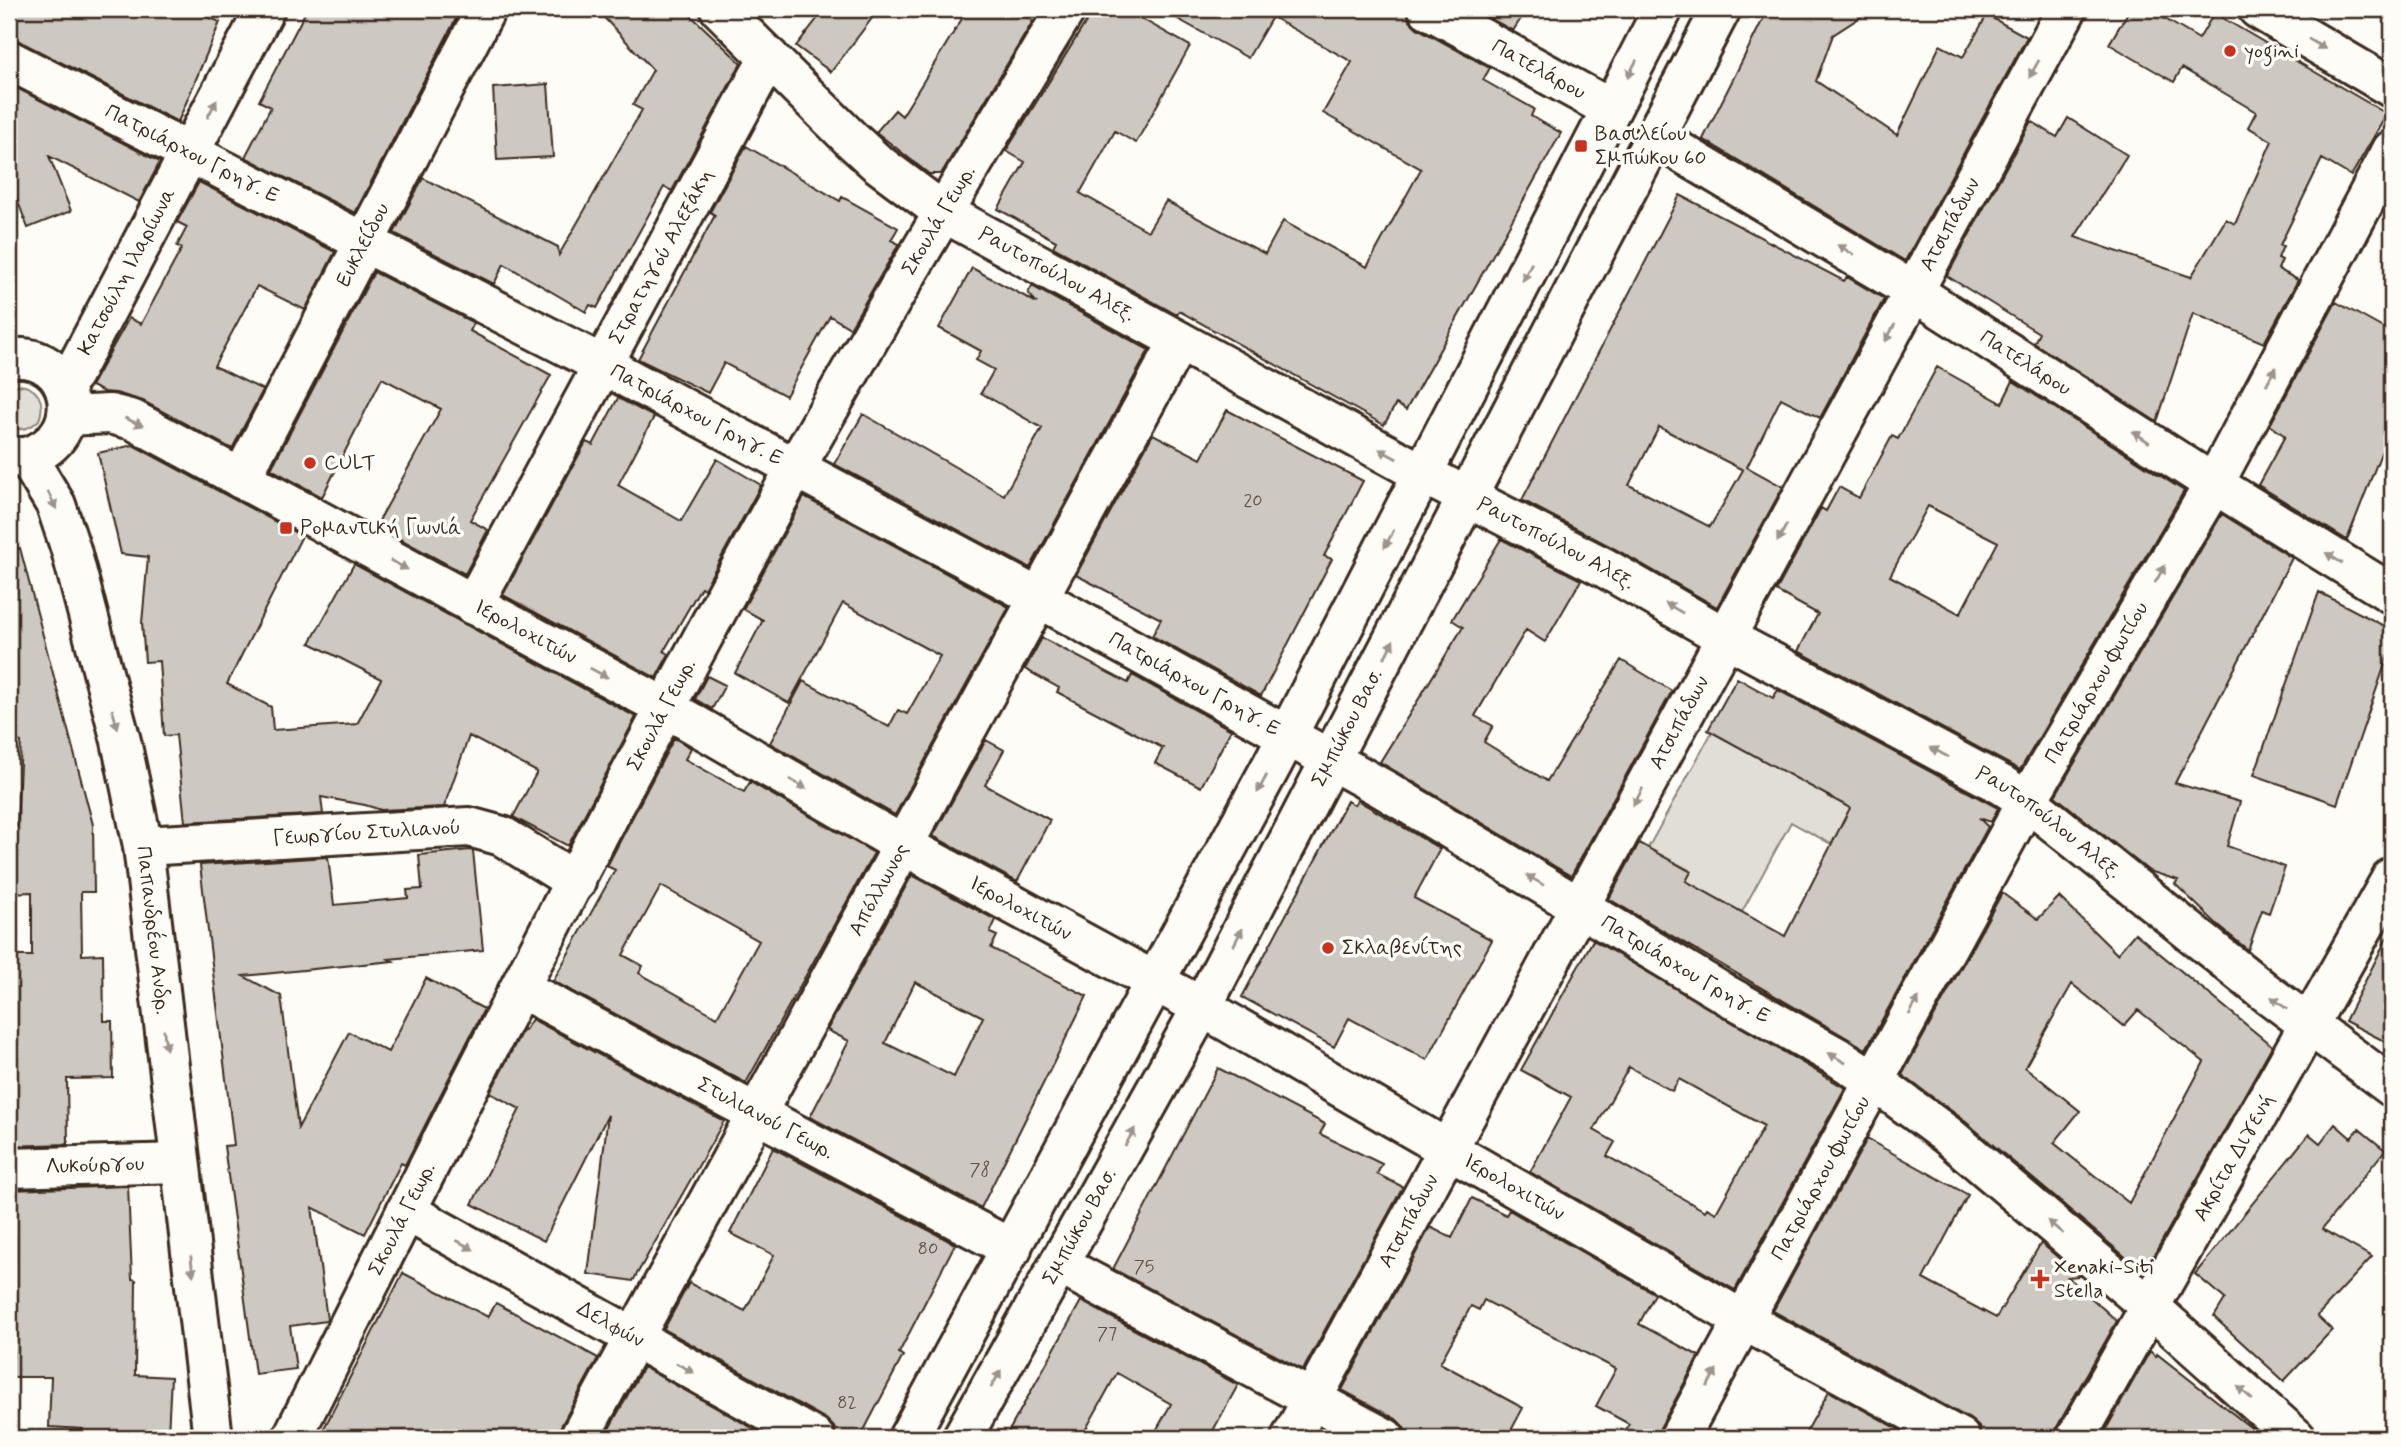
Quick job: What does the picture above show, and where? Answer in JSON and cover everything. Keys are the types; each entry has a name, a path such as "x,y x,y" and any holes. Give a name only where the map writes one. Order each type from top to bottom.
{"street":[{"name":"Κατσούλη Ιλαρίωνα","path":"18,457 51,446 62,432 65,400 73,374 264,9"},
{"name":"Ευκλείδου","path":"241,479 486,9"},
{"name":"Ραυτοπούλου Αλεξ.","path":"720,9 860,148 943,212 2002,785 2027,801 2310,1027 2392,1087"},
{"name":"Σκουλά Γεωρ.","path":"292,1438 520,988 796,467 943,212 1066,9"},
{"name":"Πατελάρου","path":"1428,9 1611,109"},
{"path":"908,1438 1287,734 1663,9"},
{"name":"Σμπώκου Βασ.","path":"962,1438 1202,1007 1721,9"},
{"name":"Ατσιπάδων","path":"1291,1438 2067,9"},
{"path":"2258,9 2392,88"},
{"name":"Στρατηγού Αλεξάκη","path":"473,605 769,57"},
{"name":"Πατριάρχου Γρηγ. Ε","path":"9,60 603,365 1039,598 1331,759 1873,1080 1930,1122 2150,1307 2295,1438"},
{"name":"Πατελάρου","path":"1655,137 1913,291 2214,484 2392,594"},
{"name":"Πατριάρχου Φωτίου","path":"1679,1438 2027,801 2214,484 2392,150"},
{"name":"Απόλλωνος","path":"579,1438 1179,341"},
{"path":"9,356 37,360 52,370 65,400"},
{"name":"Ιερολοχιτών","path":"65,400 133,420 666,708 903,845 1202,1007 1743,1320 1961,1438"},
{"name":"Παπανδρέου Ανδρ.","path":"18,457 56,505 71,550 121,741 143,846 212,1438"},
{"name":"Γεωργίου Στυλιανού","path":"143,846 468,828 502,836 576,882"},
{"name":"Ακρίτα Διγενή","path":"2076,1438 2310,1027 2392,877"},
{"name":"Στυλιανού Γεωρ.","path":"520,988 1012,1249"},
{"name":"Λυκούργου","path":"9,1168 180,1163"},
{"name":"Δελφών","path":"406,1211 815,1438"},
{"path":"1060,1265 1385,1438"}],"shaded area":[{"path":"18,385 31,388 41,401 39,420 32,426 21,429 9,426 9,389"},
{"path":"1712,732 1860,813 1840,849 1791,822 1742,912 1686,881 1691,871 1648,848"}],"building":[{"path":"9,9 189,9 220,22 178,122 9,38"},
{"path":"307,9 461,9 355,213 245,157 271,107 259,101"},
{"path":"596,9 684,9 741,63 672,191 664,187 597,308 590,305 586,312 504,264 494,284 394,233 423,178 558,247 559,255 642,110 633,105 653,70"},
{"path":"825,9 879,9 831,72 796,46"},
{"path":"968,9 1012,9 1033,21 941,174 929,174 876,132 895,110 902,116"},
{"path":"1094,9 1124,9 1190,46 1136,143 1115,131 1080,193 1148,231 1166,201 1265,254 1283,221 1367,267 1421,169 1323,113 1352,62 1272,17 1248,58 1160,9 1406,9 1409,20 1417,28 1490,68 1483,80 1534,109 1531,116 1561,133 1406,410 1396,404 1384,425 1179,311 1177,315 1053,247 1056,241 998,209 1025,162 1006,151"},
{"path":"1473,9 1527,9 1513,31"},
{"path":"1768,9 1873,9 1833,35 1816,81 1897,135 1940,45 1963,57 1987,15 2027,37 1905,261 1703,139"},
{"path":"2130,9 2148,9 2199,39 2214,13 2387,114 2351,176 2322,159 2280,245 2283,246 2278,258 2282,260 2278,269 2298,280 2264,343 2193,313 2157,422 2034,343 2039,333 1947,276 2031,121 2057,137 2068,118 2127,155 2075,237 2191,277 2226,219 2235,224 2272,141 2248,127 2256,112 2182,68 2174,82 2109,44"},
{"path":"9,84 160,162 139,202 49,156 71,211 28,228 9,178"},
{"path":"548,84 553,157 497,160 493,88"},
{"path":"746,146 840,201 842,197 898,228 891,240 899,244 850,328 830,316 786,396 724,363 708,393 638,359 715,215 710,212"},
{"path":"199,182 335,252 305,310 257,286 214,366 263,390 232,449 143,401 104,392 91,386 129,318 141,324 182,248 177,246 187,227 177,222"},
{"path":"1680,195 1844,281 1847,277 1884,299 1820,418 1781,398 1747,467 1783,487 1717,607 1522,500","holes":["1659,427 1743,470 1710,527 1629,485"]},
{"path":"972,268 1037,303 1028,293 1032,286 1149,350 1030,568 834,464 863,414 1004,495 1042,428 981,393 994,370 976,360 981,351 939,328"},
{"path":"374,272 474,323 470,331 551,375 470,520 488,530 465,574 376,526 441,409 382,378 322,497 271,469"},
{"path":"2336,302 2392,333 2392,425 2347,540 2258,485 2285,436 2270,425"},
{"path":"1937,367 2002,403 2013,381 2184,491 2020,770 1798,651 1818,614 1776,591 1821,508 1826,511 1839,487 1859,498 1892,436 1898,439","holes":["1928,506 1998,542 1960,614 1890,576"]},
{"path":"618,398 654,417 618,485 681,521 717,459 761,485 704,589 701,587 664,651 669,654 656,678 503,595 586,442 593,445"},
{"path":"1227,410 1363,481 1324,556 1332,559 1261,696 1152,636 1161,619 1076,575 1153,434 1201,459"},
{"path":"133,445 302,536 227,684 271,707 273,730 357,724 381,679 310,643 354,564 636,717 568,846 513,817 537,772 469,736 444,807 381,810 321,797 323,814 185,822 176,735 164,736 159,661 145,662 142,623 148,557 121,554 98,453"},
{"path":"804,497 1009,607 895,815 770,743 803,681 889,727 898,710 907,714 940,656 843,603 789,703 735,673 763,620 743,609"},
{"path":"2222,514 2292,558 2175,783 2240,802 2227,846 2285,867 2269,913 2262,910 2248,950 2175,884 2178,880 2149,871 2055,796"},
{"path":"1501,539 1581,580 1545,642 1526,630 1475,716 1493,726 1484,742 1547,781 1621,660 1672,691 1571,876 1380,762 1463,627 1452,620"},
{"path":"20,548 93,825 94,892 81,892 82,955 103,954 104,1021 112,1021 113,1078 67,1079 68,1144 9,1146 9,956 32,956 32,892 9,893 9,827 17,826 21,742 9,737 9,550"},
{"path":"2319,592 2392,630 2392,644 2337,804 2254,775"},
{"path":"1042,638 1128,683 1132,675 1231,730 1201,787 1155,763 1163,748 1057,692 1059,688 1025,669"},
{"path":"707,676 725,685 712,709 695,699"},
{"path":"1737,678 1773,698 1778,690 1998,808 1991,822 1979,818 1988,827 1866,1049 1609,899 1639,843 1691,872 1686,881 1785,936 1850,808 1708,730"},
{"path":"674,738 691,748 685,759 744,792 750,782 874,853 746,1083 553,981 615,870 607,866","holes":["661,886 759,941 717,1017 639,973 643,966 623,955"]},
{"path":"986,740 1004,750 985,785 1050,820 1017,882 933,836"},
{"name":"Σκλαβενίτης","path":"1357,800 1440,849 1414,898 1492,940 1427,1060 1349,1018 1334,1047 1242,997 1347,801 1354,805"},
{"path":"473,851 483,950 243,976 281,996 298,1128 349,1032 388,1052 426,978 484,1009 405,1165 401,1163 365,1234 312,1207 327,1319 290,1326 296,1369 255,1374 224,1146 234,1145 200,865 328,857 334,905 408,898 407,890 422,889 419,855"},
{"path":"912,875 996,920 990,933 997,936 991,948 1087,996 981,1208 810,1117 849,1041 827,1030","holes":["915,982 983,1017 954,1077 885,1043"]},
{"path":"2002,893 2038,919 2059,897 2117,954 2135,933 2272,1046 2145,1271 1960,1117 1902,1075","holes":["2072,984 2124,1026 2138,1010 2204,1062 2129,1203 2054,1143 2080,1111 2025,1067"]},
{"path":"2392,928 2392,1045 2345,1021"},
{"path":"1593,940 1845,1088 1735,1290 1530,1172 1571,1097 1521,1070","holes":["1629,1067 1672,1091 1679,1079 1764,1126 1716,1213 1707,1208 1705,1211 1607,1156 1615,1142 1594,1130"]},
{"path":"532,1019 724,1121 633,1281 588,1274 608,1115 544,1241 472,1204 520,1109 490,1093 523,1029 525,1030"},
{"path":"1218,1068 1325,1124 1320,1134 1382,1164 1377,1174 1403,1187 1303,1370 1113,1269"},
{"path":"2335,1124 2351,1138 2359,1129 2385,1150 2322,1229 2372,1257 2317,1316 2332,1330 2284,1381 2214,1317 2225,1299 2195,1274 2309,1134 2320,1143"},
{"path":"1867,1139 1968,1195 1923,1279 1996,1318 2041,1243 2080,1276 2068,1277 2117,1321 2057,1427 2054,1438 1982,1438 1979,1427 1970,1419 1773,1311"},
{"path":"773,1148 955,1244 899,1353 903,1356 860,1438 837,1438 834,1427 826,1419 664,1329 689,1283 745,1311 774,1255 730,1233"},
{"path":"128,1186 132,1279 136,1280 135,1375 171,1377 168,1434 150,1433 143,1438 82,1438 83,1429 49,1427 51,1377 13,1377 15,1235 10,1235 9,1190"},
{"path":"1472,1198 1506,1215 1509,1210 1655,1294 1639,1324 1699,1356 1657,1438 1621,1438 1629,1424 1596,1406 1616,1369 1484,1300 1479,1310 1471,1306 1440,1363 1523,1408 1507,1438 1407,1438 1404,1427 1396,1419 1342,1390 1430,1227 1452,1238"},
{"path":"403,1273 488,1317 496,1303 598,1358 557,1438 319,1438"},
{"path":"1081,1301 1238,1385 1209,1438 1152,1438 1171,1404 1117,1373 1081,1438 1005,1438"},
{"path":"2150,1351 2156,1357 2157,1354 2264,1438 2101,1438"},
{"path":"643,1367 770,1438 604,1438"},
{"path":"1829,1391 1915,1438 1803,1438"}],"place":[{"name":"yogini","path":"2230,51"},
{"name":"Βασιλείου Σμπώκου 60","path":"1581,146"},
{"name":"CULT","path":"310,463"},
{"name":"Ρομαντική Γωνιά","path":"286,528"},
{"name":"Σκλαβενίτης","path":"1328,948"},
{"name":"Xenaki-Siti Stella","path":"2040,1279"}]}
